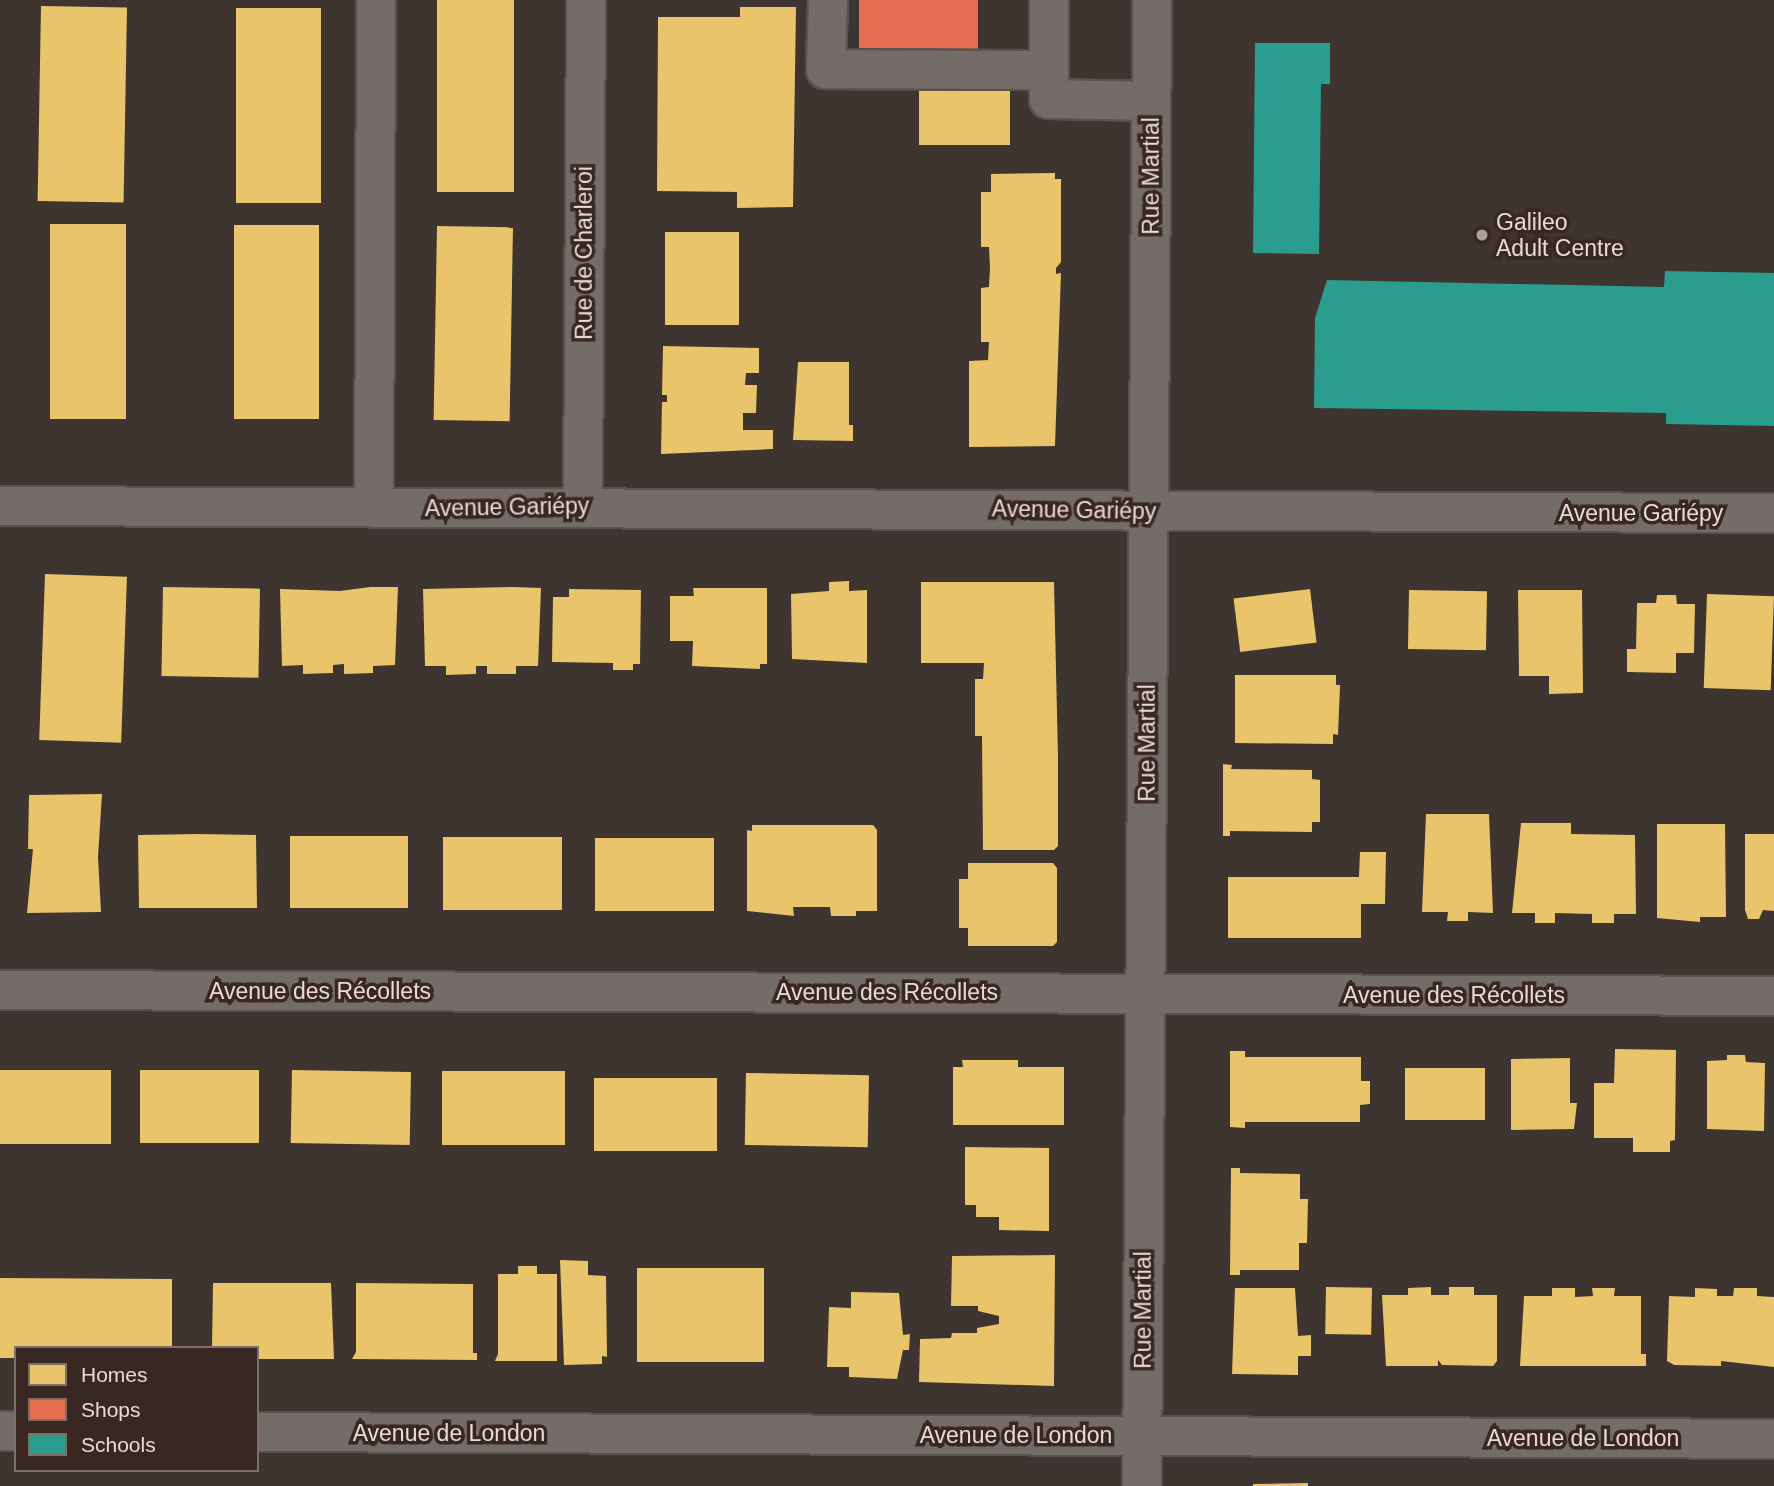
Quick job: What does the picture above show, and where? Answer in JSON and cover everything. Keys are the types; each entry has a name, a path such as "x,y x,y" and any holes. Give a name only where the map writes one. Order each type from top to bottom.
{"street":[{"path":"374,508 376,0"},
{"name":"Rue de Charleroi","path":"583,505 586,0"},
{"path":"828,0 825,69 1049,70"},
{"path":"1049,0 1049,99 1151,102"},
{"name":"Rue Martial","path":"1142,1486 1152,0"},
{"name":"Avenue Gariépy","path":"0,506 374,508 583,505 1148,511 1774,513"},
{"name":"Avenue des Récollets","path":"0,990 1774,996"},
{"name":"Avenue de London","path":"259,1432 1774,1439"}],"building: Homes":[{"path":"437,0 514,0 514,192 437,192"},
{"path":"41,6 127,8 124,202 38,201"},
{"path":"740,7 796,7 793,207 737,208 737,192 657,191 658,17 740,17"},
{"path":"236,8 321,8 321,203 236,203"},
{"path":"919,85 1010,85 1010,145 919,145"},
{"path":"1055,173 1055,179 1061,179 1061,262 1056,268 1056,274 1061,273 1055,446 969,447 969,361 988,360 989,342 981,342 981,288 989,287 990,267 989,247 981,247 981,192 991,192 991,174"},
{"path":"50,224 126,224 126,419 50,419"},
{"path":"234,225 319,225 319,419 234,419"},
{"path":"437,226 513,227 510,421 434,420"},
{"path":"665,232 739,232 739,325 665,325"},
{"path":"663,346 759,348 759,373 746,373 745,385 757,385 756,413 743,413 743,430 773,430 773,449 661,454 662,402 667,402 667,395 662,395"},
{"path":"798,362 849,362 849,425 853,425 853,441 793,440"},
{"path":"45,574 127,577 121,743 39,740"},
{"path":"849,581 849,591 867,590 867,663 792,659 791,594 829,591 829,582"},
{"path":"921,582 1054,582 1058,846 1054,850 983,850 982,736 975,736 975,679 983,679 984,663 921,663"},
{"path":"163,587 260,589 258,678 161,676"},
{"path":"398,587 395,665 373,666 373,673 344,674 344,664 333,665 333,673 303,674 303,665 282,666 280,589 340,591"},
{"path":"541,588 538,666 516,666 516,674 487,674 487,666 476,666 476,674 446,675 446,666 425,666 423,589"},
{"path":"693,588 767,588 767,664 760,664 760,669 692,666 693,641 670,641 670,596 694,596"},
{"path":"569,589 641,590 640,664 633,664 633,670 613,670 613,663 552,662 553,597 569,597"},
{"path":"1310,589 1317,643 1240,652 1234,598"},
{"path":"1409,590 1487,591 1486,650 1408,649"},
{"path":"1518,590 1582,590 1583,693 1549,694 1549,676 1519,676"},
{"path":"1707,594 1774,596 1771,690 1704,688"},
{"path":"1657,595 1676,595 1677,604 1695,604 1694,653 1676,653 1676,673 1627,672 1627,649 1636,649 1637,603 1656,603"},
{"path":"1235,675 1336,675 1336,685 1340,685 1338,735 1333,734 1333,744 1235,743"},
{"path":"1223,764 1232,765 1231,769 1312,770 1312,779 1320,780 1320,822 1312,822 1312,832 1230,831 1230,836 1223,836"},
{"path":"102,794 98,857 101,912 27,913 33,849 28,849 29,795"},
{"path":"1426,814 1489,814 1493,913 1468,912 1468,921 1447,921 1448,912 1422,912"},
{"path":"1521,823 1571,823 1571,834 1635,835 1636,914 1614,914 1614,923 1592,923 1592,914 1555,913 1555,923 1535,923 1535,913 1512,913"},
{"path":"1657,824 1725,824 1726,917 1700,917 1700,922 1657,918"},
{"path":"752,825 873,825 877,830 877,911 856,911 856,916 831,916 830,907 793,907 794,916 747,911 747,830 752,831"},
{"path":"1745,834 1774,834 1774,911 1763,910 1759,919 1748,919 1745,910"},
{"path":"138,835 256,835 257,908 139,908"},
{"path":"290,836 408,836 408,908 290,908"},
{"path":"443,837 562,837 562,910 443,910"},
{"path":"595,838 714,838 714,911 595,911"},
{"path":"1360,852 1386,852 1385,904 1361,904 1361,938 1228,938 1228,877 1359,877"},
{"path":"968,863 1053,863 1057,868 1057,942 1053,946 968,946 968,928 959,928 959,879 968,879"},
{"path":"1615,1049 1676,1050 1675,1140 1670,1141 1670,1152 1633,1152 1633,1138 1594,1138 1594,1083 1614,1083"},
{"path":"1230,1051 1245,1051 1245,1057 1361,1057 1361,1081 1370,1081 1370,1104 1360,1105 1360,1122 1245,1122 1245,1128 1230,1127"},
{"path":"1727,1055 1745,1055 1746,1062 1765,1063 1764,1131 1707,1129 1707,1061 1727,1060"},
{"path":"1570,1058 1570,1103 1577,1103 1574,1129 1511,1130 1511,1059"},
{"path":"962,1060 1018,1060 1018,1067 1064,1067 1064,1125 953,1125 953,1067 963,1067"},
{"path":"1405,1068 1485,1068 1485,1120 1405,1120"},
{"path":"0,1070 111,1070 111,1144 0,1144"},
{"path":"140,1070 259,1070 259,1143 140,1143"},
{"path":"292,1070 411,1072 410,1145 291,1143"},
{"path":"442,1071 565,1071 565,1145 442,1145"},
{"path":"746,1073 869,1075 868,1147 745,1145"},
{"path":"594,1078 717,1078 717,1151 594,1151"},
{"path":"965,1147 1049,1148 1049,1231 999,1230 999,1217 976,1217 976,1205 965,1205"},
{"path":"1231,1168 1240,1168 1240,1173 1300,1174 1300,1199 1308,1199 1307,1243 1299,1243 1299,1270 1240,1270 1240,1275 1230,1275"},
{"path":"1055,1255 1054,1386 919,1382 920,1339 951,1338 952,1333 977,1333 977,1328 999,1324 999,1316 978,1311 978,1306 951,1306 952,1256"},
{"path":"560,1260 588,1261 588,1275 606,1276 607,1357 602,1356 602,1364 564,1365"},
{"path":"518,1266 537,1266 537,1274 557,1274 557,1361 495,1361 498,1354 498,1274 518,1274"},
{"path":"637,1268 764,1268 764,1362 637,1362"},
{"path":"0,1278 172,1279 172,1346 14,1346 14,1358 0,1358"},
{"path":"213,1283 331,1283 334,1359 259,1359 259,1346 212,1346"},
{"path":"356,1283 473,1284 473,1353 477,1353 477,1360 352,1359 356,1352"},
{"path":"1326,1287 1372,1288 1371,1335 1325,1334"},
{"path":"1431,1287 1431,1295 1449,1295 1449,1287 1474,1287 1474,1295 1497,1295 1497,1361 1493,1366 1442,1365 1438,1360 1438,1366 1386,1366 1382,1295 1408,1295 1408,1288"},
{"path":"1235,1288 1295,1288 1298,1336 1311,1335 1311,1356 1298,1356 1298,1375 1232,1374"},
{"path":"1552,1288 1575,1288 1575,1297 1593,1296 1592,1288 1615,1288 1614,1296 1641,1296 1641,1354 1646,1354 1646,1366 1520,1366 1524,1296 1552,1296"},
{"path":"1695,1288 1717,1289 1717,1296 1733,1296 1734,1288 1757,1288 1757,1296 1774,1297 1774,1367 1721,1361 1721,1366 1674,1365 1667,1361 1669,1296 1695,1297"},
{"path":"851,1292 899,1293 903,1335 910,1334 909,1350 903,1350 897,1379 849,1377 849,1367 827,1367 829,1307 851,1308"},
{"path":"1308,1483 1308,1486 1253,1486 1253,1484"}],"building: Shops":[{"path":"859,0 978,0 978,55 859,55"}],"building: Schools":[{"path":"1255,43 1330,43 1330,84 1321,84 1319,254 1253,253"},
{"path":"1665,271 1774,273 1774,426 1666,424 1666,413 1314,408 1315,318 1327,280 1664,287"}],"place":[{"name":"Galileo Adult Centre","path":"1482,235"}]}
